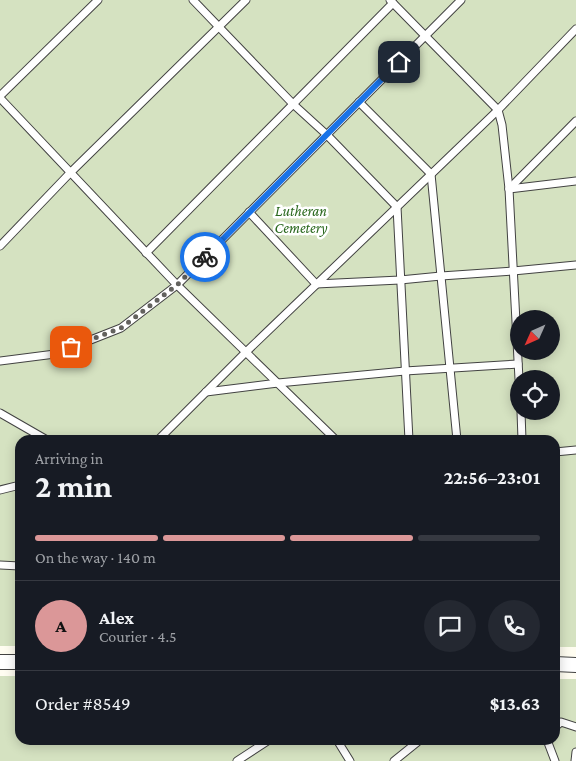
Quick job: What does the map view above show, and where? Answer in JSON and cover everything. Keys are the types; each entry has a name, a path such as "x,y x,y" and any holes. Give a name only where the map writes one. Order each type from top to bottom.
{"street":[{"path":"0,662 15,662"},
{"path":"560,664 576,664"}],"lane":[{"path":"98,0 0,97 177,285 331,435"},
{"path":"193,0 396,207 409,435"},
{"path":"0,246 70,173 246,0"},
{"path":"0,361 54,354 121,328 177,285 461,0"},
{"path":"146,252 392,1 498,110 502,125 509,188 518,370"},
{"path":"163,435 316,284 498,110 576,29"},
{"path":"360,102 431,174 457,435"},
{"path":"509,188 576,121"},
{"path":"509,188 576,181"},
{"path":"249,212 316,284 400,280 576,265"},
{"path":"206,392 405,371 518,364"},
{"path":"0,413 39,435"},
{"path":"521,420 522,435"},
{"path":"560,452 576,450"},
{"path":"0,490 15,486"},
{"path":"0,565 15,566"},
{"path":"560,723 576,727"},
{"path":"237,761 261,745"},
{"path":"340,745 350,761"},
{"path":"394,761 414,745"},
{"path":"549,745 555,761"},
{"path":"575,761 576,752"}],"green space":[{"name":"Lutheran Cemetery","path":"0,0 576,0 576,647 560,647 560,435 15,435 15,646 0,646"},
{"path":"0,676 15,676 15,745 560,745 560,679 576,679 576,761 0,761"}],"way so far":[{"path":"71,347 121,328 177,285 205,257"}],"route":[{"path":"205,257 399,62"}]}
